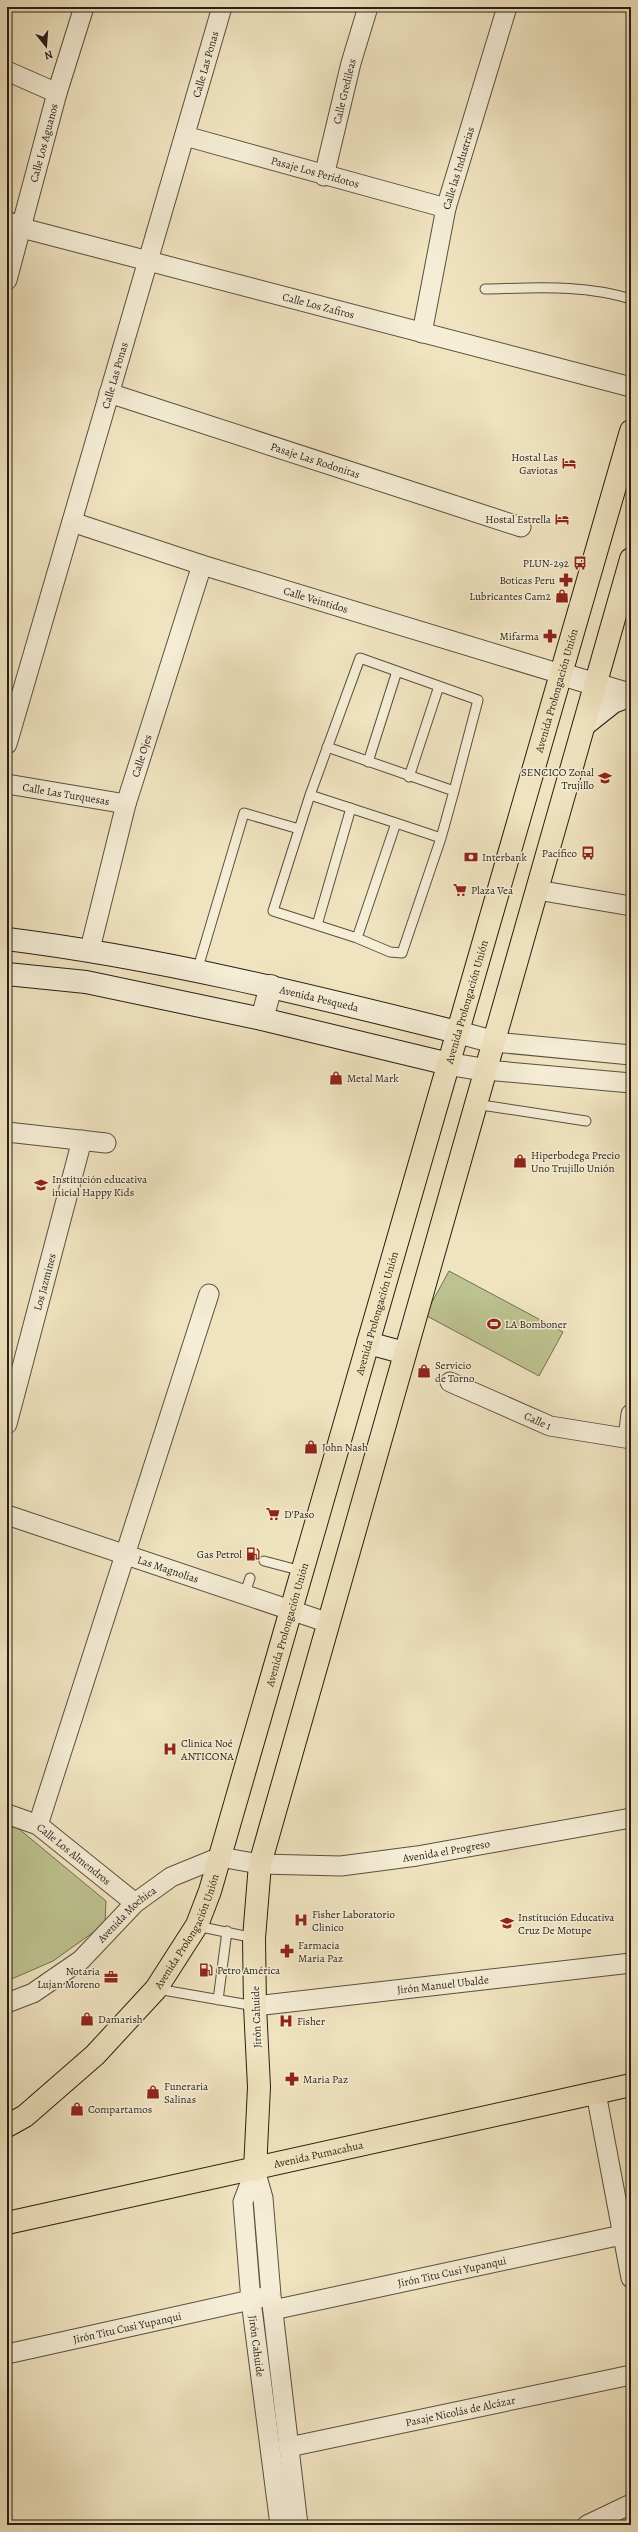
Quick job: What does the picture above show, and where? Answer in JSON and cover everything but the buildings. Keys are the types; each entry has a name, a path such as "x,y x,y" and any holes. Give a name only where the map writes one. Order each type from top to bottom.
{"main road":[{"name":"Avenida Prolongación Unión","path":"7,2126 25,2116 95,2055 156,1989 197,1926 220,1857 631,431"},
{"path":"260,1864 631,559"},
{"path":"561,674 631,695"},
{"path":"584,725 614,702 631,695"},
{"name":"Avenida Pesqueda","path":"7,939 90,949 271,986 494,1042"},
{"path":"7,974 86,982 262,1019 449,1064 486,1070"},
{"path":"262,1019 271,986"},
{"path":"368,1342 405,1353"},
{"name":"Jirón Cahuide","path":"255,2170 259,2087 255,2006 254,1938 260,1864"},
{"name":"Avenida Pumacahua","path":"7,2223 255,2170 631,2085"}],"street":[{"name":"Calle Los Aguanos","path":"7,280 15,225 84,7"},
{"name":"Calle Las Ponas","path":"7,744 222,7"},
{"name":"Calle Gredileas","path":"324,176 351,63 368,7"},
{"name":"Calle las Industrias","path":"422,333 446,208 506,7"},
{"path":"7,71 57,93"},
{"name":"Pasaje Los Peridotos","path":"185,136 324,176 446,208"},
{"name":"Calle Los Zafiros","path":"15,225 631,387"},
{"name":"Pasaje Las Rodonitas","path":"109,393 521,527"},
{"name":"Calle Veintidos","path":"72,522 202,566 561,674"},
{"name":"Calle Ojes","path":"90,949 126,804 202,566"},
{"name":"Calle Las Turquesas","path":"7,784 126,804"},
{"path":"537,890 631,906"},
{"name":"Avenida Pesqueda","path":"494,1042 631,1055"},
{"path":"486,1070 631,1083"},
{"path":"7,1132 106,1143"},
{"name":"Los Jazmines","path":"7,1424 82,1140"},
{"path":"38,1825 209,1294"},
{"name":"Calle 1","path":"450,1382 550,1426 630,1438"},
{"path":"630,1438 631,1414"},
{"name":"Las Magnolias","path":"7,1515 290,1612 329,1623"},
{"name":"Calle Los Almendros","path":"7,1814 38,1825 135,1903"},
{"name":"Avenida el Progreso","path":"260,1864 341,1866 387,1860 631,1818"},
{"path":"220,1857 260,1864"},
{"name":"Avenida Mochica","path":"7,2003 33,1993 81,1960 135,1903 171,1877 220,1857"},
{"name":"Jirón Manuel Ubalde","path":"255,2006 631,1962"},
{"path":"596,2093 627,2233 631,2278"},
{"name":"Jirón Cahuide","path":"255,2170 243,2202 251,2301 280,2525"},
{"name":"Jirón Cahuide","path":"255,2170 263,2198 272,2303 298,2525"},
{"name":"Jirón Titu Cusi Yupanqui","path":"7,2354 251,2301 272,2303 627,2233"},
{"name":"Pasaje Nicolás de Alcázar","path":"289,2447 631,2375"},
{"path":"587,2525 631,2504"}],"lane":[{"path":"485,289 570,288 605,291 631,299"},
{"path":"360,658 397,671 478,700 441,838 402,953 390,952 357,938 273,911 310,795 360,658"},
{"path":"368,762 397,671"},
{"path":"409,777 439,686"},
{"path":"327,748 454,791"},
{"path":"310,795 441,838"},
{"path":"317,925 351,808"},
{"path":"197,971 244,813 299,828"},
{"path":"357,938 396,823"},
{"path":"476,1104 586,1121"},
{"path":"264,1561 302,1571"},
{"path":"244,1596 250,1578"},
{"path":"197,1926 254,1938"},
{"path":"218,2000 227,1932"},
{"path":"156,1989 255,2006"}],"green space":[{"name":"LA Bomboner","path":"449,1271 563,1332 539,1376 425,1315"},
{"path":"7,1825 19,1829 106,1901 105,1924 53,1961 7,1981"}],"place":[{"name":"Hostal Las Gaviotas","path":"569,463"},
{"name":"Hostal Estrella","path":"562,519"},
{"name":"PLUN-292","path":"580,563"},
{"name":"Boticas Peru","path":"566,580"},
{"name":"Lubricantes Cam2","path":"562,596"},
{"name":"Mifarma","path":"550,636"},
{"name":"SENCICO Zonal Trujillo","path":"605,778"},
{"name":"Pacífico","path":"588,853"},
{"name":"Interbank","path":"471,857"},
{"name":"Plaza Vea","path":"460,890"},
{"name":"Metal Mark","path":"336,1078"},
{"name":"Hiperbodega Precio Uno Trujillo Unión","path":"520,1161"},
{"name":"Institución educativa inicial Happy Kids","path":"41,1185"},
{"name":"LA Bomboner","path":"494,1324"},
{"name":"Servicio de Torno","path":"424,1371"},
{"name":"John Nash","path":"311,1447"},
{"name":"D'Paso","path":"273,1514"},
{"name":"Gas Petrol","path":"253,1554"},
{"name":"Clinica Noé ANTICONA","path":"170,1749"},
{"name":"Fisher Laboratorio Clinico","path":"301,1920"},
{"name":"Institución Educativa Cruz De Motupe","path":"507,1923"},
{"name":"Farmacia Maria Paz","path":"287,1951"},
{"name":"Petro América","path":"206,1970"},
{"name":"Notaria Lujan Moreno","path":"111,1977"},
{"name":"Damarish","path":"87,2019"},
{"name":"Fisher","path":"286,2021"},
{"name":"Maria Paz","path":"292,2079"},
{"name":"Funeraria Salinas","path":"153,2092"},
{"name":"Compartamos","path":"77,2109"}]}
